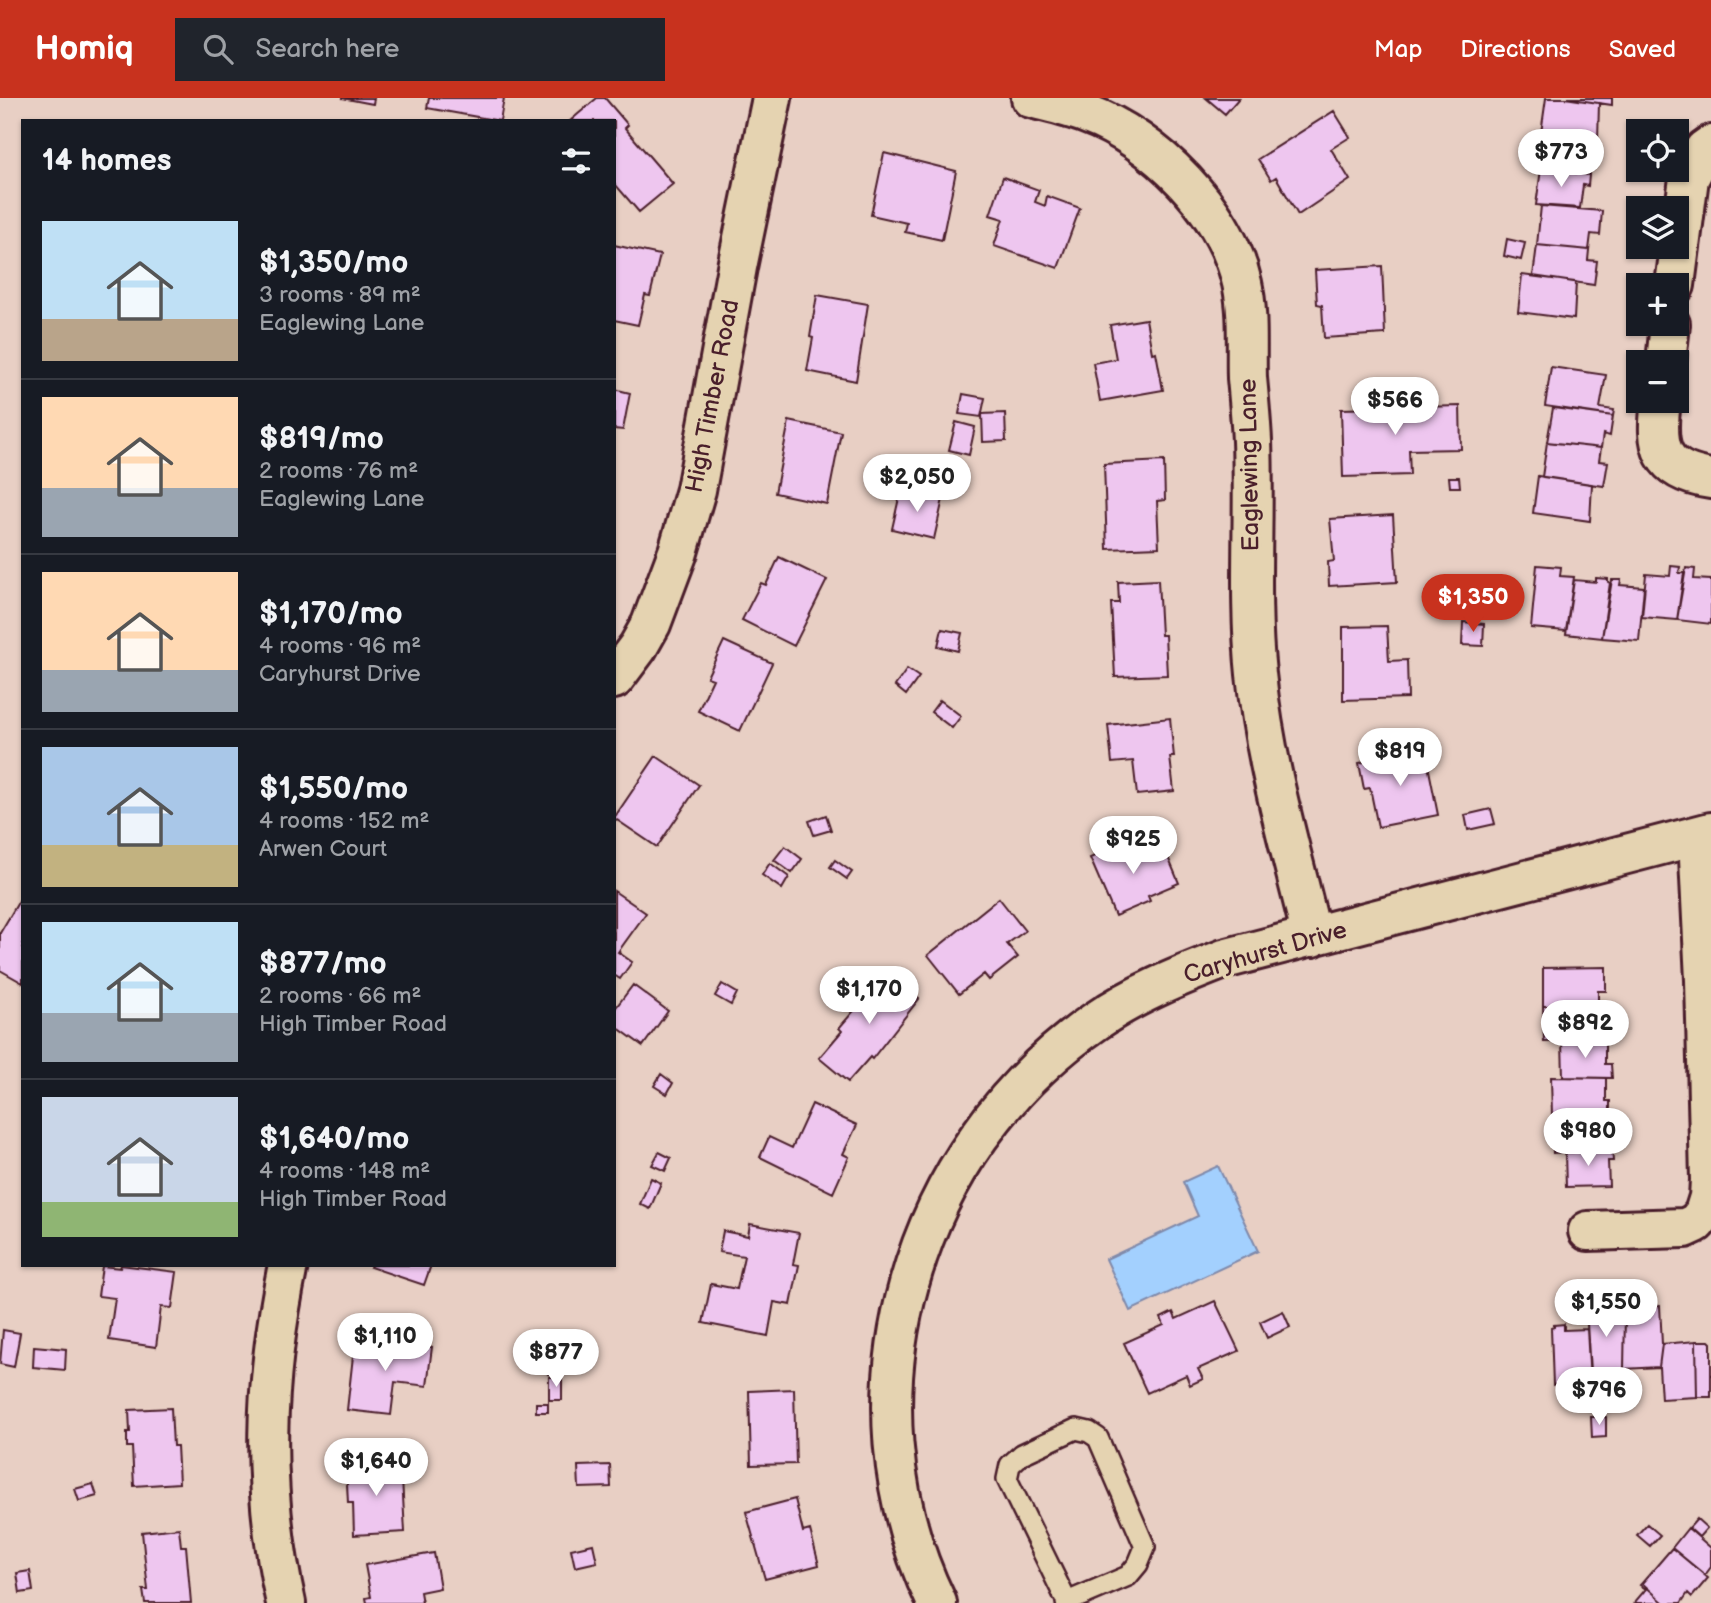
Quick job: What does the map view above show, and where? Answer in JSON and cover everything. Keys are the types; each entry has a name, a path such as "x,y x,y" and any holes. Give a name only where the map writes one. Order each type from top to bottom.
{"street":[{"name":"High Timber Road","path":"616,676 651,624 678,552 696,490 737,267 772,98"},
{"name":"Eaglewing Lane","path":"1031,98 1087,114 1120,129 1168,164 1224,235 1236,264 1242,283 1246,314 1252,442 1252,585 1256,673 1269,758 1312,937"},
{"path":"1677,273 1689,178 1704,150 1711,145"},
{"path":"1659,413 1657,429 1662,453 1681,471 1711,479"},
{"name":"Caryhurst Drive","path":"937,1603 919,1561 899,1485 894,1450 893,1387 898,1331 913,1266 930,1222 958,1166 977,1137 1013,1094 1063,1046 1097,1020 1164,982 1224,959 1705,834"},
{"path":"1588,1231 1685,1228 1696,1223 1704,1213 1709,1198 1705,834"},
{"path":"286,1603 270,1513 267,1462 269,1395 288,1267"}],"lane":[{"path":"1076,1429 1089,1432 1098,1438 1145,1547 1138,1564 1128,1576 1067,1603 1007,1479 1010,1465 1022,1454 1076,1429"}],"water":[{"path":"1218,1166 1258,1251 1130,1311 1106,1259 1198,1216 1183,1182"}],"building":[{"path":"342,98 374,98 373,104"},
{"path":"429,98 504,98 500,119 427,108"},
{"path":"597,98 605,98 628,125 625,128 673,184 639,212 616,185 616,119 572,119"},
{"path":"1206,98 1239,98 1225,114"},
{"path":"1546,98 1599,103 1598,140 1541,133"},
{"path":"1565,98 1612,98 1612,105"},
{"path":"1334,111 1350,137 1331,149 1350,180 1298,215 1276,177 1271,180 1258,159"},
{"path":"1545,134 1587,138 1585,161 1590,162 1589,175 1541,169"},
{"path":"884,153 956,171 942,240 905,232 907,223 871,215"},
{"path":"1541,169 1589,175 1588,186 1583,185 1580,208 1536,205"},
{"path":"1003,177 1039,190 1035,202 1045,206 1047,196 1080,208 1058,268 994,246 1003,219 990,215"},
{"path":"1541,206 1602,211 1600,235 1591,234 1589,250 1537,245"},
{"path":"1507,239 1525,243 1521,260 1504,256"},
{"path":"616,245 660,255 650,296 645,295 638,325 616,320"},
{"path":"1537,245 1589,250 1588,260 1597,261 1594,285 1533,276"},
{"path":"1382,266 1385,334 1324,338 1322,305 1317,304 1315,270"},
{"path":"1522,275 1576,282 1574,319 1518,312"},
{"path":"817,295 868,304 856,381 807,371"},
{"path":"1146,319 1163,390 1100,401 1093,363 1116,359 1110,325"},
{"path":"1551,367 1606,375 1600,408 1614,410 1613,416 1545,406"},
{"path":"616,390 630,393 623,430 616,429"},
{"path":"963,394 985,398 981,417 959,414"},
{"path":"1460,406 1461,449 1409,450 1410,475 1343,477 1341,409"},
{"path":"1553,408 1613,416 1610,436 1603,434 1601,448 1547,442"},
{"path":"1005,413 1006,441 983,442 982,414"},
{"path":"789,421 841,432 827,504 775,493"},
{"path":"956,422 975,427 969,455 949,450"},
{"path":"1547,442 1601,448 1599,461 1608,462 1604,486 1542,477"},
{"path":"1164,461 1165,500 1157,501 1159,547 1107,549 1104,464"},
{"path":"1538,476 1592,484 1590,521 1533,513"},
{"path":"1449,477 1459,477 1460,487 1450,487"},
{"path":"901,489 943,499 934,539 892,529"},
{"path":"1393,515 1397,582 1329,586 1328,562 1334,561 1330,519"},
{"path":"779,557 827,580 794,646 742,620 761,583 766,585"},
{"path":"1537,565 1561,567 1560,576 1574,577 1566,631 1531,628"},
{"path":"1671,566 1680,567 1679,573 1684,573 1677,620 1642,617 1646,574 1670,576"},
{"path":"1686,568 1695,569 1694,579 1711,580 1711,624 1677,620"},
{"path":"1596,578 1608,579 1610,583 1602,638 1566,634 1574,580 1596,582"},
{"path":"1158,580 1161,635 1165,635 1167,675 1115,677 1111,603 1119,603 1118,582"},
{"path":"1612,580 1621,580 1620,585 1644,587 1639,641 1602,638"},
{"path":"1463,622 1484,624 1483,646 1462,645"},
{"path":"1387,626 1389,661 1407,660 1408,698 1343,700 1343,627"},
{"path":"942,629 962,633 958,651 938,646"},
{"path":"724,641 772,663 740,731 698,711 713,679 707,677"},
{"path":"907,669 919,677 906,695 895,686"},
{"path":"940,700 961,716 952,728 931,712"},
{"path":"1170,718 1174,757 1170,757 1174,791 1137,795 1133,761 1112,763 1108,725"},
{"path":"1425,750 1438,815 1378,827 1370,788 1364,789 1359,763"},
{"path":"656,756 699,785 657,847 616,819 616,815"},
{"path":"1491,809 1495,824 1468,830 1465,815"},
{"path":"826,815 831,830 814,835 809,821"},
{"path":"1125,843 1132,858 1163,845 1179,883 1148,896 1150,901 1115,916 1090,858"},
{"path":"785,846 802,859 792,873 774,860"},
{"path":"835,860 852,872 847,879 830,867"},
{"path":"770,863 789,877 782,889 762,875"},
{"path":"616,892 646,913 618,952 632,962 620,979 616,976"},
{"path":"21,897 21,982 0,970 0,933"},
{"path":"999,898 1025,931 1007,944 1018,957 989,980 984,974 959,994 928,955"},
{"path":"1606,967 1606,991 1598,991 1598,1006 1543,1006 1543,968"},
{"path":"887,971 919,999 872,1059 870,1057 848,1082 819,1058 842,1031 839,1028 865,998 862,996 871,985 874,987"},
{"path":"722,984 737,993 731,1005 715,996"},
{"path":"633,985 668,1011 643,1046 616,1026 616,1007"},
{"path":"1543,1006 1598,1006 1598,1019 1607,1019 1607,1040 1544,1042"},
{"path":"1605,1040 1605,1064 1611,1064 1612,1078 1563,1077 1562,1041"},
{"path":"661,1074 673,1083 667,1094 654,1086"},
{"path":"1551,1077 1606,1078 1606,1101 1610,1101 1610,1114 1552,1116"},
{"path":"812,1104 857,1125 843,1154 849,1157 833,1193 760,1157 769,1137 792,1148"},
{"path":"1610,1114 1608,1149 1553,1153 1552,1116"},
{"path":"1612,1149 1613,1161 1608,1161 1609,1186 1566,1187 1565,1153"},
{"path":"659,1152 671,1158 665,1171 652,1165"},
{"path":"651,1178 661,1183 650,1209 640,1204"},
{"path":"750,1224 799,1233 793,1264 799,1265 791,1305 774,1302 768,1336 703,1323 711,1284 737,1289 744,1256 719,1252 723,1231 748,1236"},
{"path":"102,1267 137,1267 177,1272 172,1308 161,1307 156,1347 109,1340 115,1298 98,1296"},
{"path":"370,1267 430,1267 424,1285"},
{"path":"1215,1301 1239,1351 1198,1369 1203,1379 1190,1385 1186,1375 1147,1393 1124,1343 1164,1325 1161,1318 1173,1312 1176,1319"},
{"path":"1660,1306 1662,1344 1659,1367 1624,1369 1625,1315 1637,1314 1637,1307"},
{"path":"1611,1307 1611,1315 1625,1315 1624,1369 1590,1371 1586,1308"},
{"path":"1283,1311 1290,1327 1267,1338 1260,1322"},
{"path":"1564,1324 1564,1330 1587,1329 1590,1383 1553,1385 1551,1328"},
{"path":"3,1330 20,1333 14,1367 0,1364"},
{"path":"355,1338 432,1347 427,1386 395,1382 391,1415 347,1410"},
{"path":"1696,1341 1711,1343 1711,1397 1697,1397"},
{"path":"1696,1341 1697,1397 1661,1399 1659,1367 1662,1344"},
{"path":"34,1346 66,1349 65,1370 33,1367"},
{"path":"549,1352 562,1352 562,1374 548,1374"},
{"path":"549,1377 562,1377 562,1400 549,1400"},
{"path":"794,1389 796,1464 751,1465 749,1391"},
{"path":"536,1403 548,1403 548,1412 536,1412"},
{"path":"171,1408 179,1483 134,1486 132,1447 127,1447 127,1432 130,1432 129,1410"},
{"path":"1591,1417 1606,1417 1606,1437 1592,1438"},
{"path":"401,1461 405,1532 354,1535 353,1503 348,1503 346,1465"},
{"path":"610,1465 611,1487 579,1488 578,1466"},
{"path":"93,1484 97,1496 79,1501 75,1489"},
{"path":"795,1499 803,1532 810,1530 819,1565 765,1579 746,1512"},
{"path":"1697,1519 1707,1528 1699,1537 1689,1528"},
{"path":"1647,1524 1660,1535 1650,1546 1637,1535"},
{"path":"179,1528 181,1546 186,1546 191,1603 145,1603 143,1590 148,1590 142,1532"},
{"path":"1688,1528 1711,1548 1711,1567 1705,1575 1672,1548"},
{"path":"593,1544 597,1562 575,1567 571,1549"},
{"path":"1672,1548 1708,1578 1692,1597 1688,1593 1681,1603 1664,1603 1642,1583"},
{"path":"434,1553 440,1588 420,1592 422,1603 367,1603 366,1598 371,1597 365,1565"},
{"path":"30,1571 33,1591 20,1593 17,1573"},
{"path":"1642,1583 1664,1603 1634,1603 1646,1589 1640,1585"}]}
